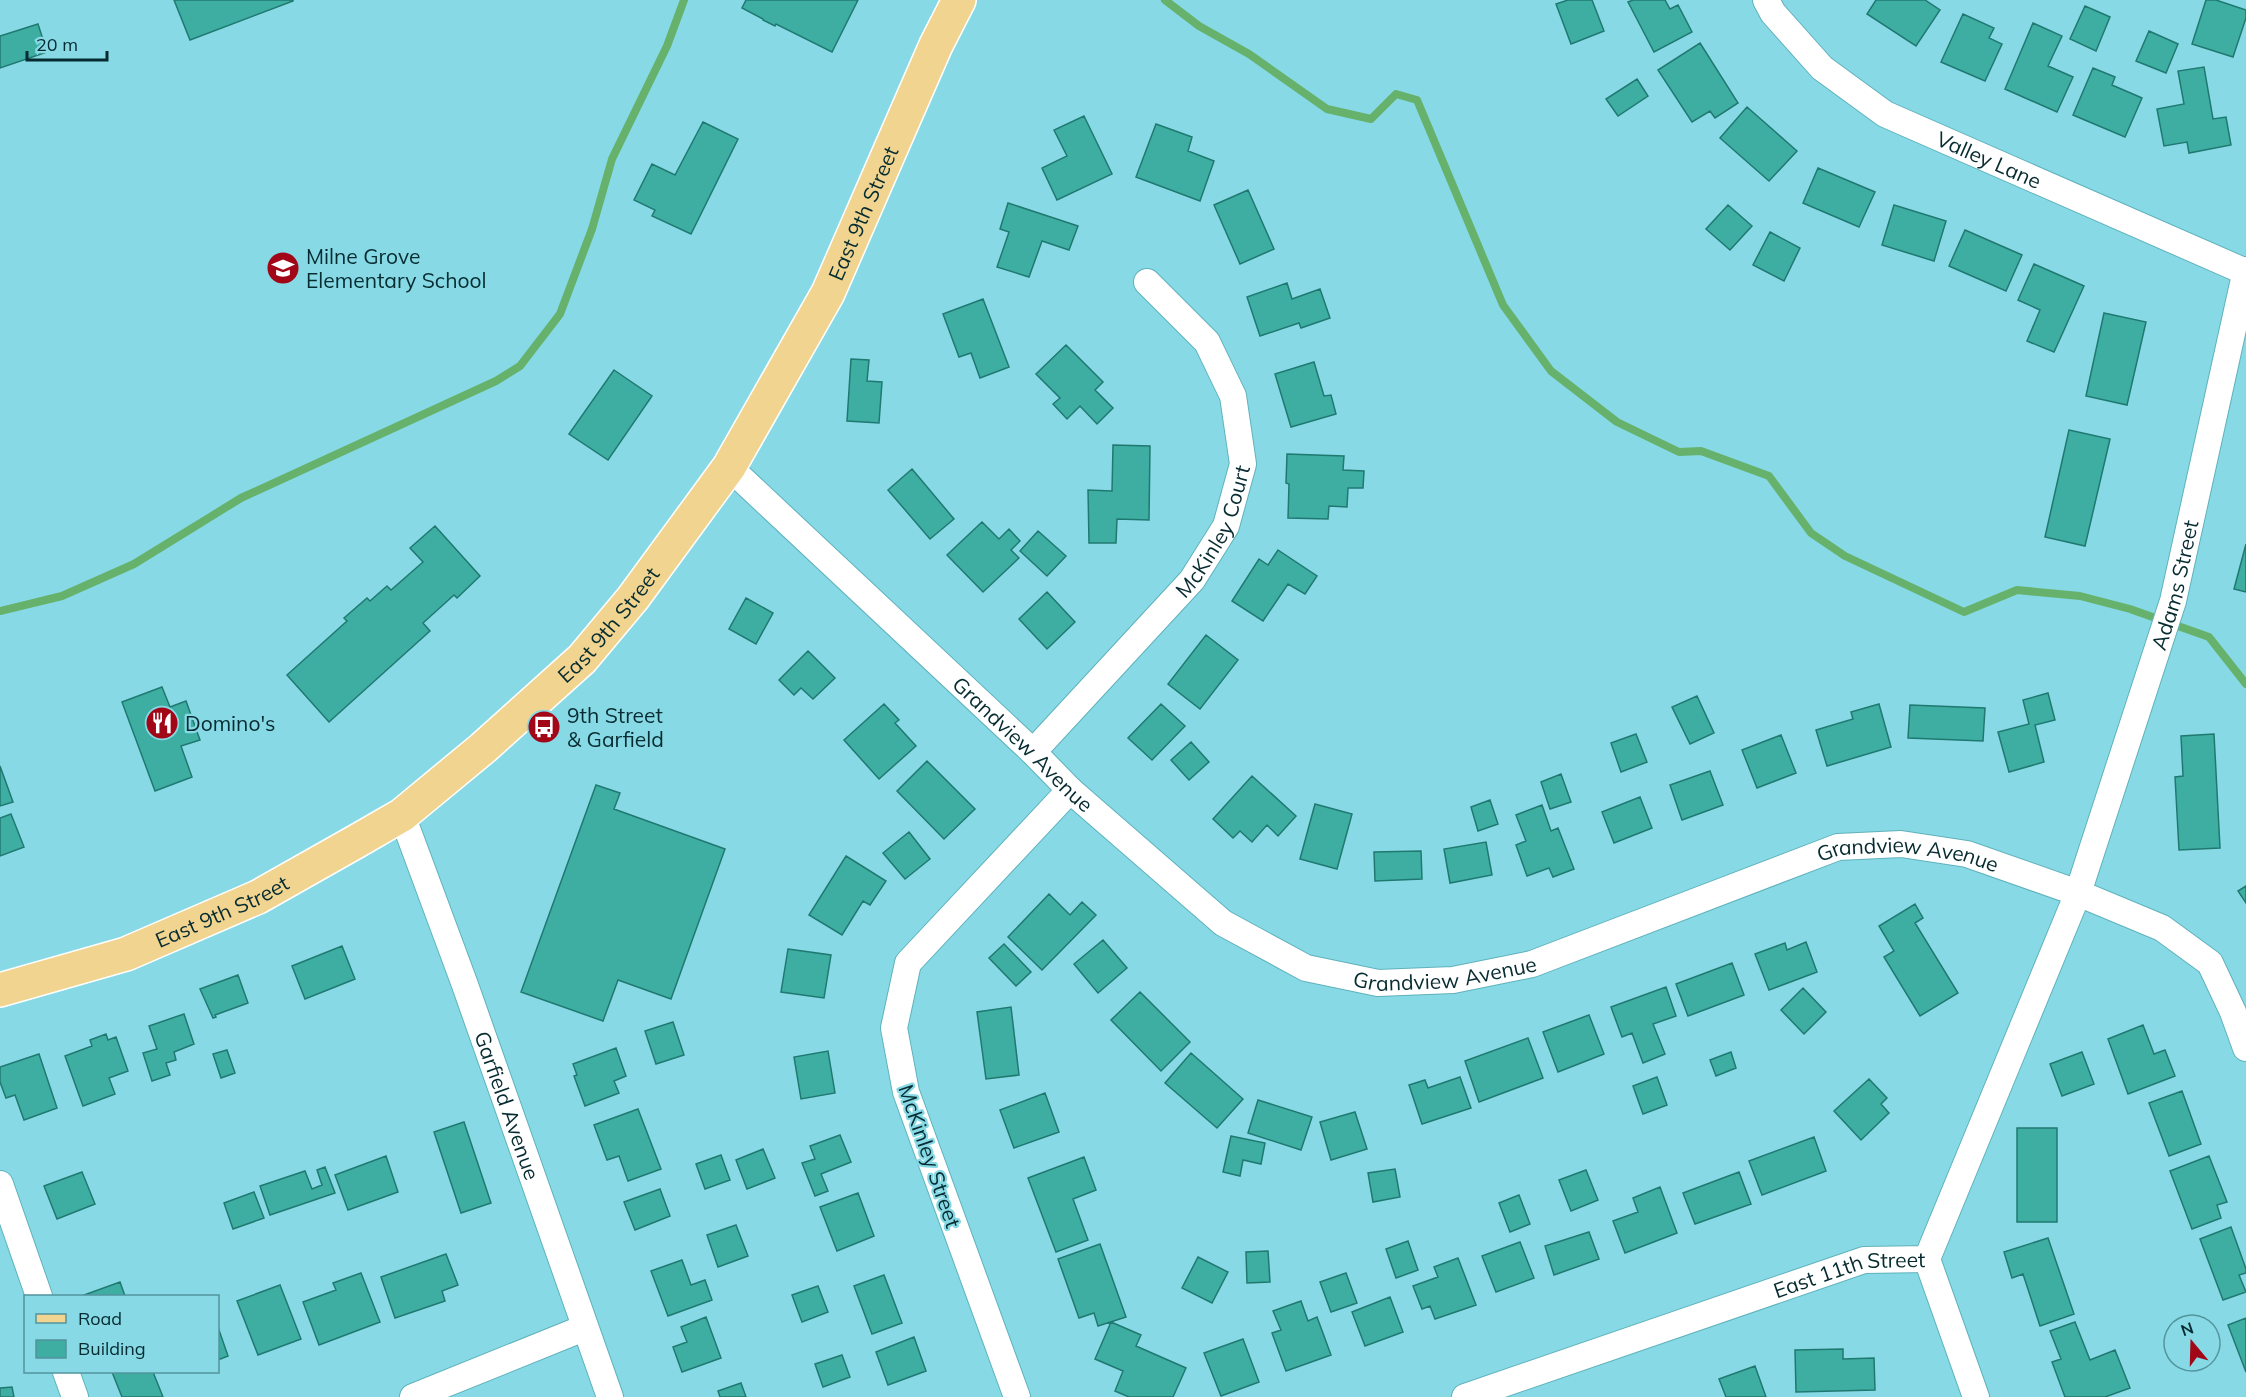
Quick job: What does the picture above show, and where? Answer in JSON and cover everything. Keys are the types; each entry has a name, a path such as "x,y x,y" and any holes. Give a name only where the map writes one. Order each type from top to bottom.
{"main road":[{"name":"East 9th Street","path":"0,990 126,954 248,902 402,815 483,748 582,659 633,598 729,467 828,292 958,0"}],"street":[{"name":"Valley Lane","path":"1766,0 1773,13 1822,68 1885,114 2246,271"},
{"name":"Adams Street","path":"2078,893 2175,591 2246,271"},
{"name":"McKinley Court","path":"1033,752 1192,580 1226,526 1243,464 1233,396 1207,342 1148,282"},
{"name":"Grandview Avenue","path":"729,467 1033,752 1070,790 1223,923 1306,968 1378,983 1453,980 1532,964 1838,847 1901,844 1967,854 2078,893 2162,928 2210,963 2233,1012 2246,1048"},
{"name":"McKinley Street","path":"1017,1397 906,1092 894,1028 908,963 1070,790"},
{"name":"Garfield Avenue","path":"402,815 465,985 610,1397"},
{"name":"East 11th Street","path":"1465,1397 1864,1260 1927,1259 2078,893"},
{"path":"0,1184 39,1295"},
{"path":"1927,1259 1976,1397"},
{"path":"413,1397 585,1328"},
{"path":"67,1373 75,1397"}],"building":[{"path":"174,0 293,0 293,1 190,40"},
{"path":"746,0 858,0 832,52 742,8"},
{"path":"1568,0 1592,0 1604,31 1571,44 1556,4"},
{"path":"1665,0 1670,9 1678,5 1692,32 1654,52 1628,2"},
{"path":"1876,0 1925,0 1940,10 1916,46 1867,14"},
{"path":"2206,0 2216,0 2246,10 2246,18 2233,57 2192,44"},
{"path":"2085,6 2110,17 2096,51 2070,39"},
{"path":"1963,14 1994,28 1989,38 2002,44 1985,81 1941,62"},
{"path":"2033,23 2062,36 2048,66 2073,77 2057,112 2005,89"},
{"path":"38,24 47,52 0,68 0,36"},
{"path":"2149,31 2178,44 2166,73 2136,61"},
{"path":"1700,43 1738,103 1715,118 1710,111 1692,122 1658,70"},
{"path":"2204,67 2213,119 2226,117 2231,145 2189,153 2187,142 2164,146 2157,109 2184,104 2178,71"},
{"path":"2093,68 2115,77 2112,85 2142,98 2125,137 2073,115"},
{"path":"1637,79 1648,96 1618,116 1606,99"},
{"path":"1747,107 1797,151 1769,181 1720,138"},
{"path":"1084,116 1112,174 1057,200 1042,168 1067,156 1054,130"},
{"path":"703,122 738,139 691,234 652,216 655,210 634,200 652,164 675,175"},
{"path":"1156,124 1192,137 1188,151 1214,161 1200,201 1136,177"},
{"path":"1818,168 1875,192 1859,227 1803,203"},
{"path":"1248,190 1274,249 1240,264 1214,205"},
{"path":"1008,203 1078,226 1069,250 1042,241 1029,277 997,267 1009,232 1000,229"},
{"path":"1728,205 1752,226 1730,250 1706,229"},
{"path":"1894,205 1946,221 1934,261 1882,245"},
{"path":"1965,230 2022,255 2006,291 1949,266"},
{"path":"1770,232 1800,248 1784,281 1753,265"},
{"path":"2034,264 2084,286 2054,352 2027,341 2040,310 2018,300"},
{"path":"1287,283 1292,299 1320,289 1330,318 1301,328 1299,323 1260,336 1247,297"},
{"path":"983,299 1009,367 980,378 971,353 959,357 943,314"},
{"path":"2104,313 2146,322 2127,405 2086,396"},
{"path":"1066,345 1103,382 1095,390 1113,408 1097,424 1080,406 1067,419 1053,404 1060,398 1036,374"},
{"path":"851,359 869,360 867,381 882,382 879,423 847,421"},
{"path":"1314,362 1324,396 1331,395 1336,414 1291,427 1275,374"},
{"path":"614,370 652,396 608,460 569,434"},
{"path":"2069,430 2110,439 2085,546 2045,537"},
{"path":"1113,445 1150,446 1149,520 1117,519 1116,543 1089,543 1088,490 1112,491"},
{"path":"1287,454 1344,456 1343,470 1364,471 1363,488 1348,488 1347,507 1329,506 1328,519 1288,518"},
{"path":"912,469 954,519 930,539 888,490"},
{"path":"982,522 999,539 1009,529 1020,541 1011,550 1019,558 983,592 947,555"},
{"path":"435,526 480,576 457,598 454,595 423,623 430,631 329,722 287,675 347,621 344,618 367,598 370,601 387,586 391,590 423,562 410,548"},
{"path":"1038,531 1066,556 1047,576 1020,551"},
{"path":"2246,544 2246,592 2234,589"},
{"path":"1278,550 1317,576 1305,594 1288,584 1263,621 1232,601 1259,559 1268,565"},
{"path":"1047,592 1075,622 1047,649 1019,619"},
{"path":"746,598 773,613 756,644 729,629"},
{"path":"1206,635 1238,660 1200,709 1168,684"},
{"path":"808,651 835,678 813,699 801,688 794,695 779,680"},
{"name":"Domino's","path":"162,687 170,707 186,701 200,740 181,746 192,777 155,791 122,702"},
{"path":"2048,693 2055,720 2035,725 2044,762 2009,772 1998,732 2029,724 2023,700"},
{"path":"1697,696 1714,733 1690,744 1672,707"},
{"path":"884,704 899,720 895,723 916,746 879,779 844,740"},
{"path":"1161,704 1185,726 1152,760 1128,738"},
{"path":"1879,704 1891,747 1827,766 1816,730 1853,719 1851,712"},
{"path":"1910,705 1985,708 1983,741 1908,738"},
{"path":"1636,734 1647,762 1621,772 1611,743"},
{"path":"2214,734 2220,848 2179,850 2175,777 2183,776 2181,736"},
{"path":"1781,735 1796,773 1757,788 1742,750"},
{"path":"1191,742 1209,762 1189,780 1171,760"},
{"path":"927,761 975,809 944,839 897,791"},
{"path":"0,766 13,802 0,806"},
{"path":"1710,771 1723,805 1682,820 1670,785"},
{"path":"1561,774 1571,802 1550,809 1541,782"},
{"path":"1252,776 1296,816 1278,836 1267,825 1252,842 1240,831 1233,838 1213,819"},
{"path":"596,785 620,793 614,809 725,849 671,999 618,980 603,1021 521,992"},
{"path":"1640,797 1652,828 1614,843 1602,812"},
{"path":"1490,800 1498,824 1478,831 1471,807"},
{"path":"1315,804 1352,814 1337,869 1300,859"},
{"path":"1542,805 1551,831 1558,828 1574,869 1553,877 1549,868 1527,876 1516,845 1526,841 1516,815"},
{"path":"11,814 24,847 0,856 0,818"},
{"path":"909,832 930,859 905,879 883,853"},
{"path":"1486,842 1492,875 1450,883 1444,849"},
{"path":"1421,851 1422,879 1375,881 1374,852"},
{"path":"846,856 886,881 870,905 863,901 842,935 809,915"},
{"path":"2246,886 2246,903 2238,891"},
{"path":"1049,894 1070,915 1082,902 1096,915 1042,970 1008,937"},
{"path":"1915,904 1923,918 1915,923 1958,993 1920,1016 1884,957 1894,951 1879,926"},
{"path":"1103,940 1127,968 1098,993 1074,964"},
{"path":"1806,942 1817,972 1769,990 1755,954 1785,943 1787,950"},
{"path":"1004,944 1031,972 1016,986 989,958"},
{"path":"342,946 355,979 305,999 292,966"},
{"path":"788,949 831,955 824,998 781,992"},
{"path":"1732,963 1744,995 1688,1016 1676,984"},
{"path":"238,975 248,1003 215,1015 216,1017 213,1018 200,989"},
{"path":"1666,987 1676,1016 1653,1024 1665,1054 1643,1063 1632,1033 1622,1037 1611,1007"},
{"path":"1803,988 1826,1012 1804,1034 1781,1010"},
{"path":"1140,992 1190,1042 1161,1071 1111,1020"},
{"path":"1011,1007 1019,1075 986,1079 977,1012"},
{"path":"184,1014 194,1044 174,1052 176,1060 166,1063 170,1075 152,1081 143,1053 157,1049 149,1026"},
{"path":"1589,1015 1604,1054 1558,1072 1543,1032"},
{"path":"673,1022 684,1055 656,1064 645,1031"},
{"path":"2143,1025 2154,1054 2165,1050 2175,1076 2128,1094 2108,1039"},
{"path":"106,1034 108,1040 116,1037 128,1071 109,1078 115,1094 83,1106 65,1056 92,1046 90,1040"},
{"path":"1528,1038 1543,1078 1479,1102 1465,1061"},
{"path":"616,1048 626,1076 614,1081 619,1093 585,1106 574,1076 577,1075 573,1064"},
{"path":"227,1050 235,1073 221,1078 213,1054"},
{"path":"828,1051 835,1093 801,1099 794,1057"},
{"path":"1731,1052 1736,1068 1716,1076 1710,1060"},
{"path":"2082,1052 2094,1084 2062,1096 2050,1064"},
{"path":"1191,1053 1243,1099 1217,1128 1165,1083"},
{"path":"39,1054 57,1108 24,1120 15,1095 6,1098 0,1082 0,1067"},
{"path":"1460,1077 1471,1108 1422,1124 1409,1085 1425,1080 1428,1088"},
{"path":"1657,1077 1667,1105 1643,1114 1633,1086"},
{"path":"1869,1079 1887,1098 1881,1104 1889,1113 1861,1140 1834,1111"},
{"path":"2182,1091 2201,1144 2169,1156 2149,1103"},
{"path":"1045,1093 1059,1132 1014,1148 1000,1110"},
{"path":"1258,1100 1312,1117 1301,1150 1248,1133"},
{"path":"638,1109 661,1169 628,1181 619,1156 607,1160 594,1125"},
{"path":"1355,1112 1367,1149 1331,1160 1320,1122"},
{"path":"464,1122 491,1203 461,1213 434,1132"},
{"path":"2017,1128 2057,1128 2057,1222 2017,1222"},
{"path":"840,1135 851,1162 821,1174 828,1191 815,1196 802,1163 815,1159 810,1146"},
{"path":"1231,1136 1265,1143 1261,1164 1243,1160 1240,1176 1223,1172"},
{"path":"1814,1137 1826,1171 1762,1195 1749,1161"},
{"path":"763,1149 775,1178 747,1189 736,1160"},
{"path":"721,1155 730,1180 705,1189 696,1164"},
{"path":"386,1156 398,1192 348,1210 335,1175"},
{"path":"2209,1156 2227,1202 2217,1205 2221,1218 2192,1229 2170,1171"},
{"path":"1084,1157 1096,1190 1073,1199 1088,1240 1056,1252 1028,1178"},
{"path":"325,1167 335,1193 270,1215 260,1186 305,1171 312,1189 322,1185 317,1170"},
{"path":"1395,1169 1400,1197 1373,1202 1368,1173"},
{"path":"1586,1170 1598,1200 1571,1211 1559,1180"},
{"path":"82,1172 95,1204 57,1219 44,1186"},
{"path":"1739,1172 1751,1204 1695,1224 1683,1193"},
{"path":"1660,1187 1677,1233 1625,1253 1613,1221 1638,1212 1633,1198"},
{"path":"660,1189 670,1216 635,1230 624,1202"},
{"path":"254,1192 264,1218 233,1229 224,1203"},
{"path":"858,1193 874,1236 837,1251 820,1207"},
{"path":"1519,1195 1530,1224 1510,1232 1499,1203"},
{"path":"736,1225 748,1256 718,1267 707,1235"},
{"path":"2231,1227 2246,1269 2246,1273 2239,1275 2246,1292 2223,1300 2200,1239"},
{"path":"1589,1232 1599,1259 1554,1275 1545,1246"},
{"path":"2048,1238 2074,1314 2040,1326 2023,1274 2012,1278 2004,1252"},
{"path":"1408,1241 1418,1270 1396,1278 1386,1249"},
{"path":"1520,1242 1534,1278 1496,1292 1482,1256"},
{"path":"1100,1244 1126,1317 1098,1326 1094,1313 1079,1318 1058,1259"},
{"path":"1268,1251 1270,1282 1247,1283 1246,1252"},
{"path":"446,1254 458,1285 442,1291 445,1301 395,1318 381,1277"},
{"path":"1198,1257 1228,1272 1212,1303 1182,1288"},
{"path":"1458,1258 1476,1305 1435,1319 1430,1306 1422,1309 1413,1286 1438,1277 1434,1267"},
{"path":"682,1260 691,1285 705,1280 712,1300 668,1316 651,1271"},
{"path":"361,1273 380,1322 319,1345 303,1302 336,1290 333,1283"},
{"path":"1346,1273 1357,1303 1331,1312 1320,1282"},
{"path":"884,1275 902,1323 872,1334 854,1286"},
{"path":"120,1282 125,1295 84,1295"},
{"path":"280,1285 301,1339 258,1355 237,1301"},
{"path":"818,1286 828,1312 802,1322 792,1295"},
{"path":"1390,1297 1403,1332 1365,1346 1352,1312"},
{"path":"1301,1301 1308,1321 1317,1317 1331,1355 1286,1371 1272,1333 1281,1330 1273,1311"},
{"path":"706,1317 721,1358 682,1372 673,1347 687,1342 681,1327"},
{"path":"2246,1318 2246,1372 2228,1325"},
{"path":"1111,1322 1141,1335 1136,1346 1186,1368 1173,1397 1129,1397 1115,1391 1123,1371 1095,1359"},
{"path":"2075,1322 2090,1360 2115,1350 2130,1388 2105,1397 2065,1397 2052,1362 2061,1359 2050,1331"},
{"path":"219,1330 228,1356 219,1360"},
{"path":"914,1337 926,1371 888,1385 876,1352"},
{"path":"1243,1339 1259,1382 1221,1396 1204,1353"},
{"path":"1843,1349 1843,1359 1874,1358 1875,1390 1796,1392 1795,1350"},
{"path":"842,1355 850,1377 823,1387 815,1364"},
{"path":"1755,1366 1766,1397 1726,1397 1719,1379"},
{"path":"112,1373 153,1373 163,1397 122,1397"},
{"path":"741,1383 746,1397 720,1397 718,1391"},
{"path":"12,1387 14,1397 0,1397 0,1388"}],"waterway":[{"path":"0,611 62,596 134,564 241,498 496,381 520,366 560,314 592,229 612,159 667,46 684,0"},
{"path":"1165,0 1199,26 1249,54 1327,109 1371,119 1396,94 1417,100 1503,305 1551,371 1617,422 1679,452 1701,451 1769,476 1811,533 1845,556 1964,612 2017,590 2080,596 2130,609 2209,637 2246,684"}],"place":[{"name":"Milne Grove Elementary School","path":"283,268"},
{"name":"Domino's","path":"162,723"},
{"name":"9th Street & Garfield","path":"544,727"}]}
